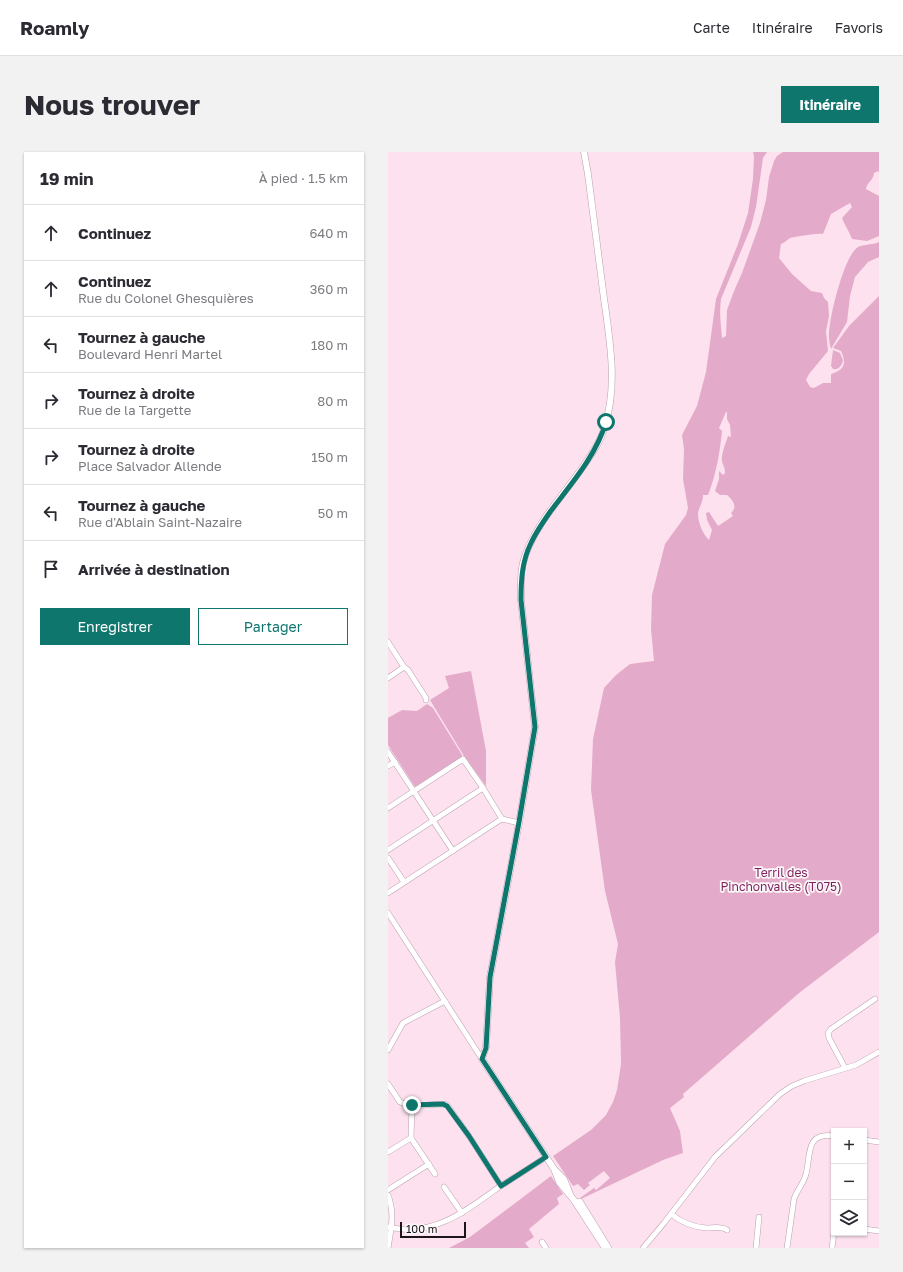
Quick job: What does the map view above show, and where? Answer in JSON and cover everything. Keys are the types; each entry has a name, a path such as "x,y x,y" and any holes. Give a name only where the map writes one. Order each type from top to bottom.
{"main road":[{"path":"584,152 611,347 612,386 609,412 600,438 592,453 539,528 530,544 523,564 521,600 535,727 490,977 486,1048 482,1059 546,1157 564,1179 574,1200 605,1248"}],"street":[{"path":"388,642 404,667 408,670 426,700"},
{"path":"388,678 404,667"},
{"path":"388,752 453,851"},
{"path":"388,808 463,759 502,819"},
{"path":"388,766 395,762"},
{"path":"388,850 483,788"},
{"path":"388,893 502,819 519,822"},
{"path":"388,858 404,882"},
{"path":"388,913 482,1059"},
{"path":"845,1068 828,1038 828,1033 831,1029 875,999"},
{"path":"388,1050 403,1024 445,1001"},
{"path":"643,1248 715,1157 780,1094 792,1086 804,1081 864,1062 879,1052"},
{"path":"388,1084 400,1102 410,1106 443,1104 447,1106 469,1136 501,1186"},
{"path":"412,1105 411,1138 436,1174"},
{"path":"787,1248 794,1199 796,1192 806,1175 811,1144 820,1137 825,1135 831,1136"},
{"path":"388,1152 411,1138"},
{"path":"867,1140 879,1142"},
{"path":"390,1228 404,1230 428,1228 462,1214 501,1186 546,1157"},
{"path":"388,1190 429,1164"},
{"path":"444,1186 462,1214"},
{"path":"388,1195 392,1205 393,1215 388,1248"},
{"path":"574,1200 580,1201 609,1248"},
{"path":"671,1214 680,1221 691,1225 704,1228 723,1227 727,1230"},
{"path":"756,1248 759,1217"},
{"path":"867,1229 879,1231"},
{"path":"832,1248 834,1236"},
{"path":"542,1242 546,1248"}],"green space":[{"name":"Terril des Pinchonvalles (T075)","path":"753,152 767,152 763,158 756,207 751,227 721,299 720,314 722,338 726,336 727,310 760,223 766,200 769,177 777,156 783,152 879,152 879,173 878,171 874,173 866,189 879,196 879,236 867,241 852,239 842,218 852,207 850,203 831,214 823,234 790,238 781,244 779,258 792,274 811,291 822,293 828,302 829,316 826,331 828,351 809,374 806,380 810,387 814,388 823,383 831,383 831,374 839,371 844,363 841,351 833,348 849,326 879,296 879,932 799,993 683,1094 684,1097 670,1108 680,1131 683,1153 663,1160 581,1199 580,1198 594,1188 596,1190 610,1178 604,1171 588,1183 590,1185 584,1190 578,1184 573,1186 553,1156 591,1130 606,1115 617,1090 621,1064 620,1018 615,962 618,944 605,891 591,790 593,739 604,688 616,675 630,664 654,661 651,629 652,595 665,544 686,515 688,508 683,479 684,449 682,435 697,406 706,372 716,299 738,244 748,213 753,179","holes":["727,412 731,437 728,436 722,455 725,473 723,475 719,471 719,479 715,491 720,495 727,495 733,501 734,508 731,513 733,516 718,526 709,512 706,513 707,520 712,530 709,540 701,528 698,512 703,495 708,495 713,480 722,431 719,428"]},
{"path":"879,242 879,257 868,262 855,277 850,296 847,322 831,349 829,342 829,329 831,317 847,262 858,247"},
{"path":"833,350 840,353 843,360 840,367 837,369 833,369 831,366"},
{"path":"471,671 486,751 486,786 464,756 430,700 449,688 445,676"},
{"path":"427,704 433,708 462,755 461,758 415,787 388,745 388,718 402,710 417,711"},
{"path":"551,1176 563,1194 557,1198 559,1204 529,1229 534,1237 525,1243 529,1248 449,1248 470,1237"}],"route":[{"path":"412,1105 443,1104 447,1106 469,1136 501,1186 546,1157 482,1059 486,1048 490,977 535,727 521,600 523,564 530,544 539,528 592,453 606,422"}]}
